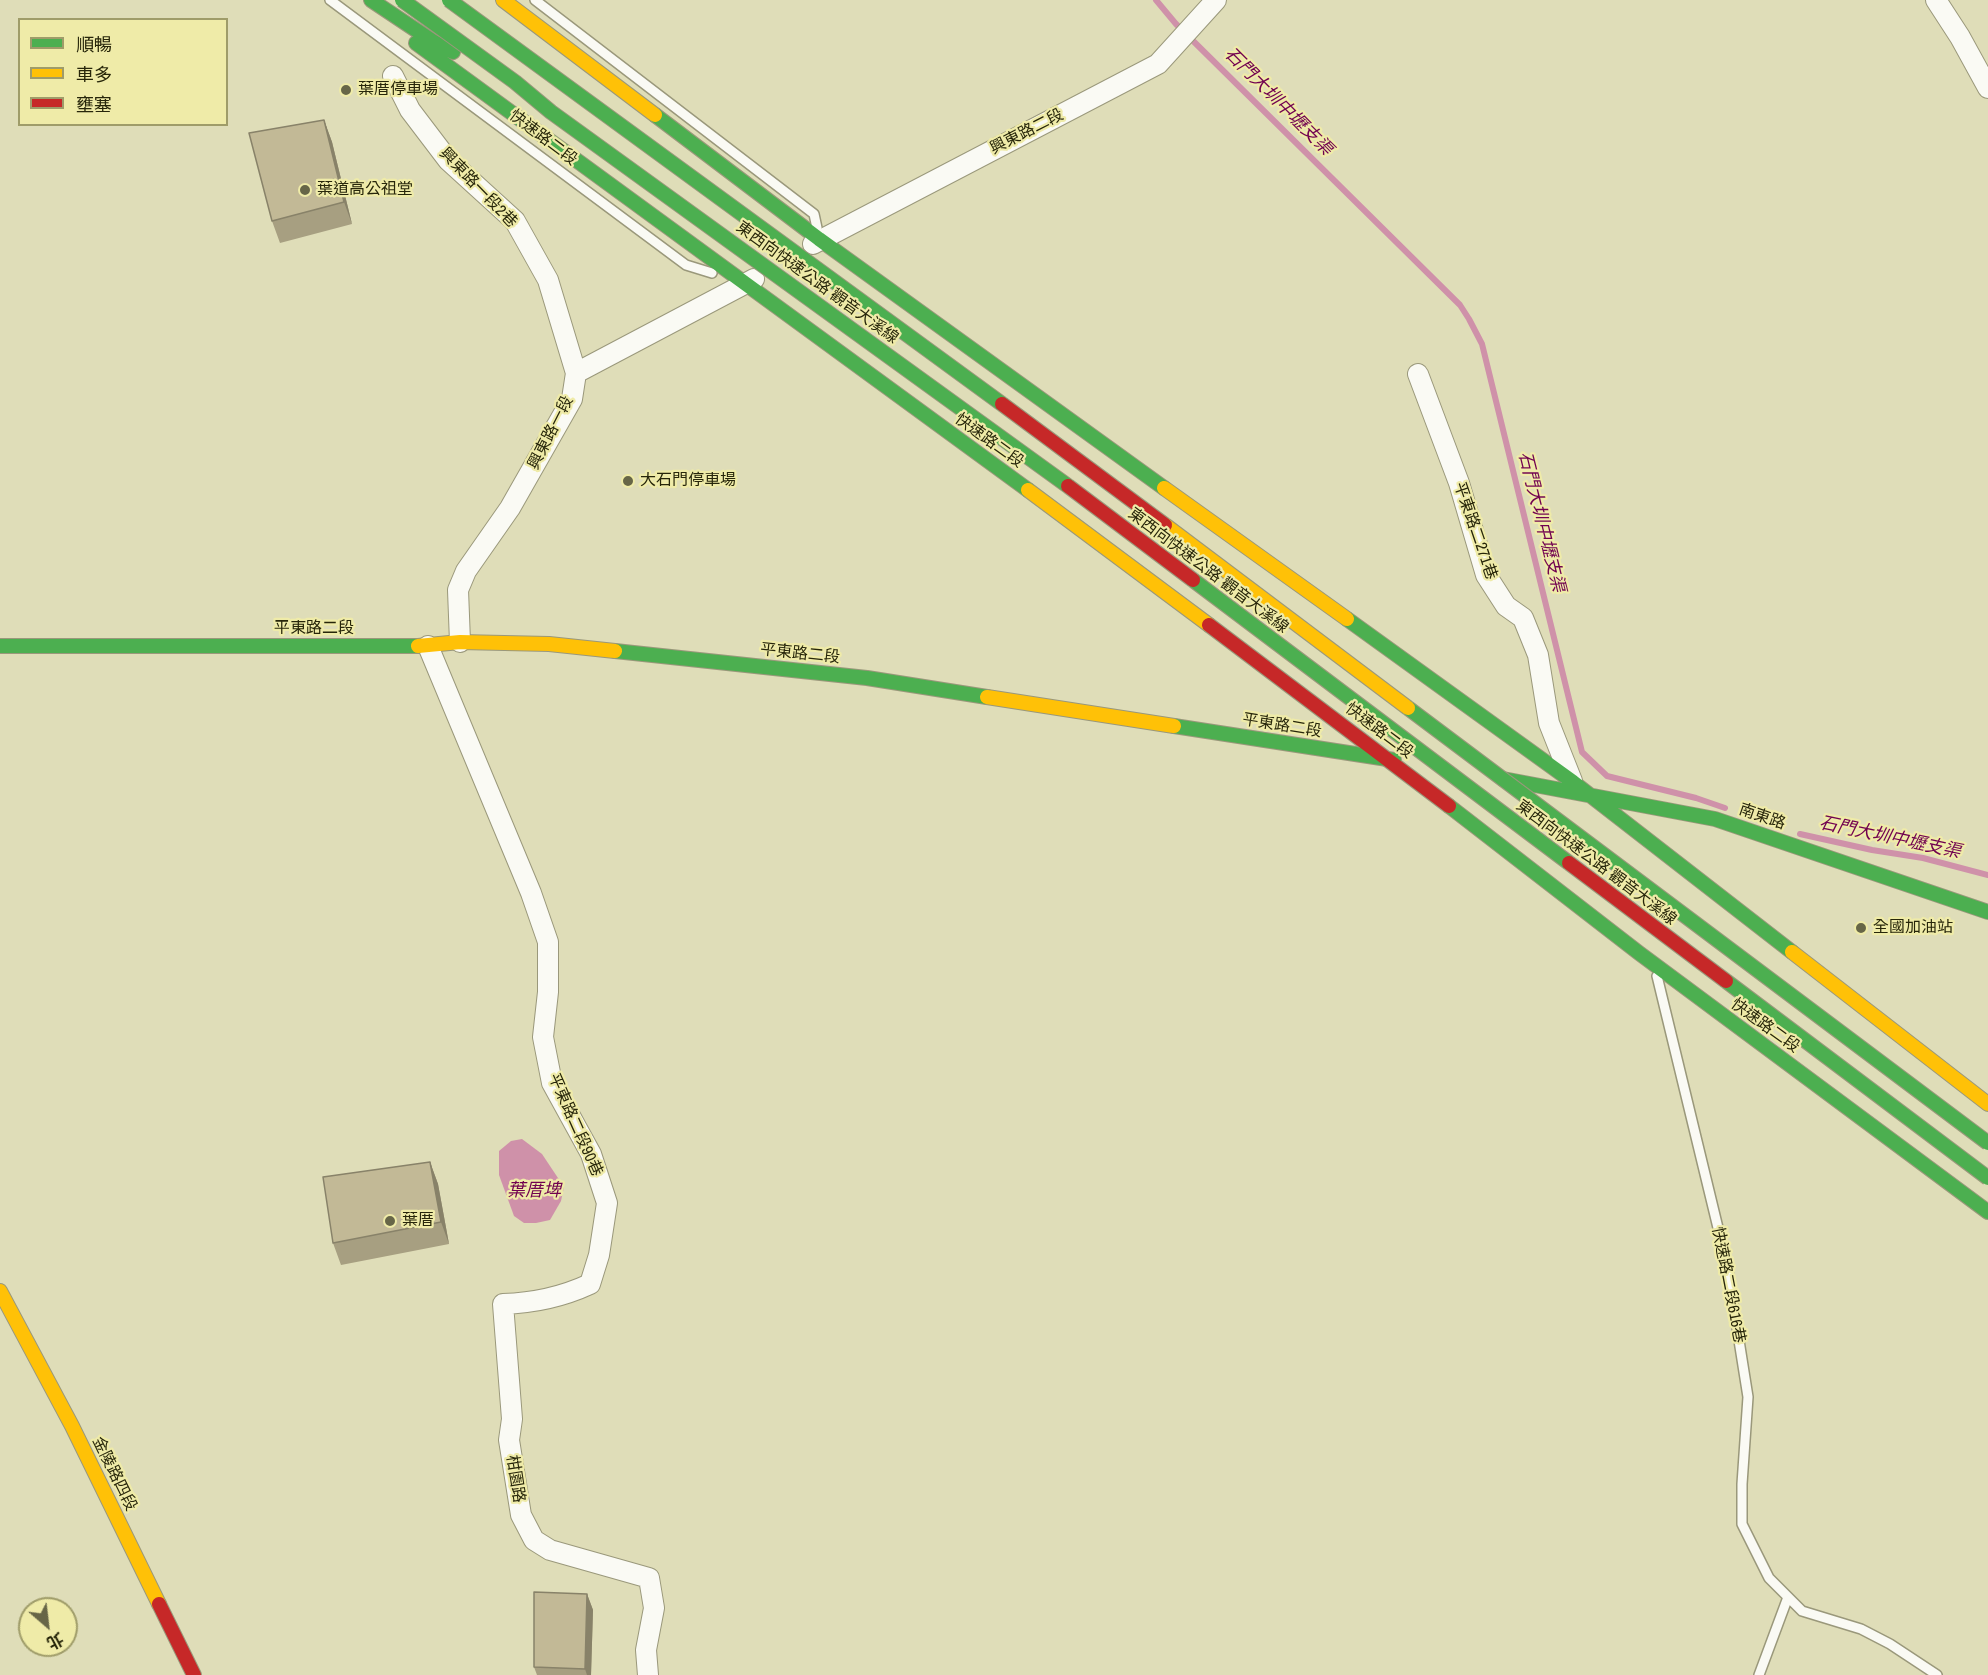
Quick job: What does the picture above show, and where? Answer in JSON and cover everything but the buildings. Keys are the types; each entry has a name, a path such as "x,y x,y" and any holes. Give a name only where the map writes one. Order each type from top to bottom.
{"main road":[{"name":"快速路二段","path":"358,0 1048,504 1390,760 1655,964 1988,1212"},
{"path":"371,0 434,42 515,82"},
{"name":"東西向快速公路 觀音大溪線","path":"402,0 515,82 551,112 1063,482 1988,1178"},
{"name":"東西向快速公路 觀音大溪線","path":"449,0 1082,462 1988,1143"},
{"path":"463,0 533,62"},
{"path":"504,0 819,240 1573,782 1988,1104"},
{"name":"平東路二段","path":"0,646 428,646 460,642 549,644 867,678 1390,760 1589,794"},
{"name":"南東路","path":"1589,794 1715,819 1988,912"},
{"name":"金陵路四段","path":"0,1291 72,1426 194,1675"}],"street":[{"name":"興東路二段","path":"819,240 1158,64 1216,0"},
{"path":"1936,0 1960,37 1988,88"},
{"name":"興東路一段2巷","path":"393,76 410,111 448,160 515,221 548,280 576,373"},
{"path":"576,373 745,284 819,240"},
{"name":"興東路一段","path":"460,642 458,590 466,571 510,508 572,399 576,373"},
{"name":"平東路二271巷","path":"1418,374 1459,483 1486,575 1506,606 1523,618 1538,655 1549,723 1573,782"},
{"name":"平東路二段90巷","path":"428,646 527,882 548,942 548,992 543,1037 552,1083 591,1154 607,1203 599,1255 590,1284 566,1295 530,1303 503,1304"},
{"name":"柑園路","path":"503,1304 512,1419 509,1440 521,1515 534,1540 549,1550 649,1578 654,1608 646,1650 648,1675"}],"lane":[{"name":"快速路二段","path":"330,0 686,265 745,284"},
{"path":"535,0 814,214 819,240"},
{"name":"快速路二段616巷","path":"1655,964 1726,1265 1748,1397 1742,1484 1742,1524 1769,1578 1802,1611 1861,1629 1890,1644 1937,1675"},
{"path":"1759,1675 1788,1597"}],"water":[{"name":"葉厝埤","path":"522,1139 542,1154 564,1187 561,1201 550,1220 524,1223 514,1216 499,1175 499,1151 511,1141"}],"waterway":[{"name":"石門大圳中壢支渠","path":"1156,0 1176,24 1460,305 1469,319 1482,344 1582,752 1607,776 1696,798 1725,808"},
{"name":"石門大圳中壢支渠","path":"1800,834 1872,850 1923,858 1988,875"}],"traffic: fast":[{"path":"371,0 453,52"},
{"path":"402,0 515,82 551,112 1068,486"},
{"path":"449,0 1002,404"},
{"path":"416,43 1028,490"},
{"path":"655,115 819,239 1164,488"},
{"path":"1193,580 1569,863"},
{"path":"1347,619 1573,782 1792,952"},
{"path":"0,646 418,646"},
{"path":"615,651 867,678 987,697"},
{"path":"1408,708 1988,1143"},
{"path":"1174,726 1394,760"},
{"path":"1503,779 1715,819 1988,912"},
{"path":"1449,806 1639,953 1988,1212"},
{"path":"1726,981 1988,1178"}],"traffic: slow":[{"path":"503,0 655,115"},
{"path":"1164,488 1347,619"},
{"path":"1028,490 1209,625"},
{"path":"1165,525 1408,708"},
{"path":"418,646 460,642 549,644 615,651"},
{"path":"987,697 1174,726"},
{"path":"1792,952 1988,1104"},
{"path":"0,1291 72,1426 159,1604"}],"traffic: jam":[{"path":"1002,404 1165,525"},
{"path":"1068,486 1193,580"},
{"path":"1209,625 1449,806"},
{"path":"1569,863 1726,981"},
{"path":"159,1604 194,1675"}],"place":[{"name":"葉厝停車場","path":"346,90"},
{"name":"葉道高公祖堂","path":"305,190"},
{"name":"大石門停車場","path":"628,481"},
{"name":"全國加油站","path":"1861,928"},
{"name":"葉厝","path":"390,1221"}]}
